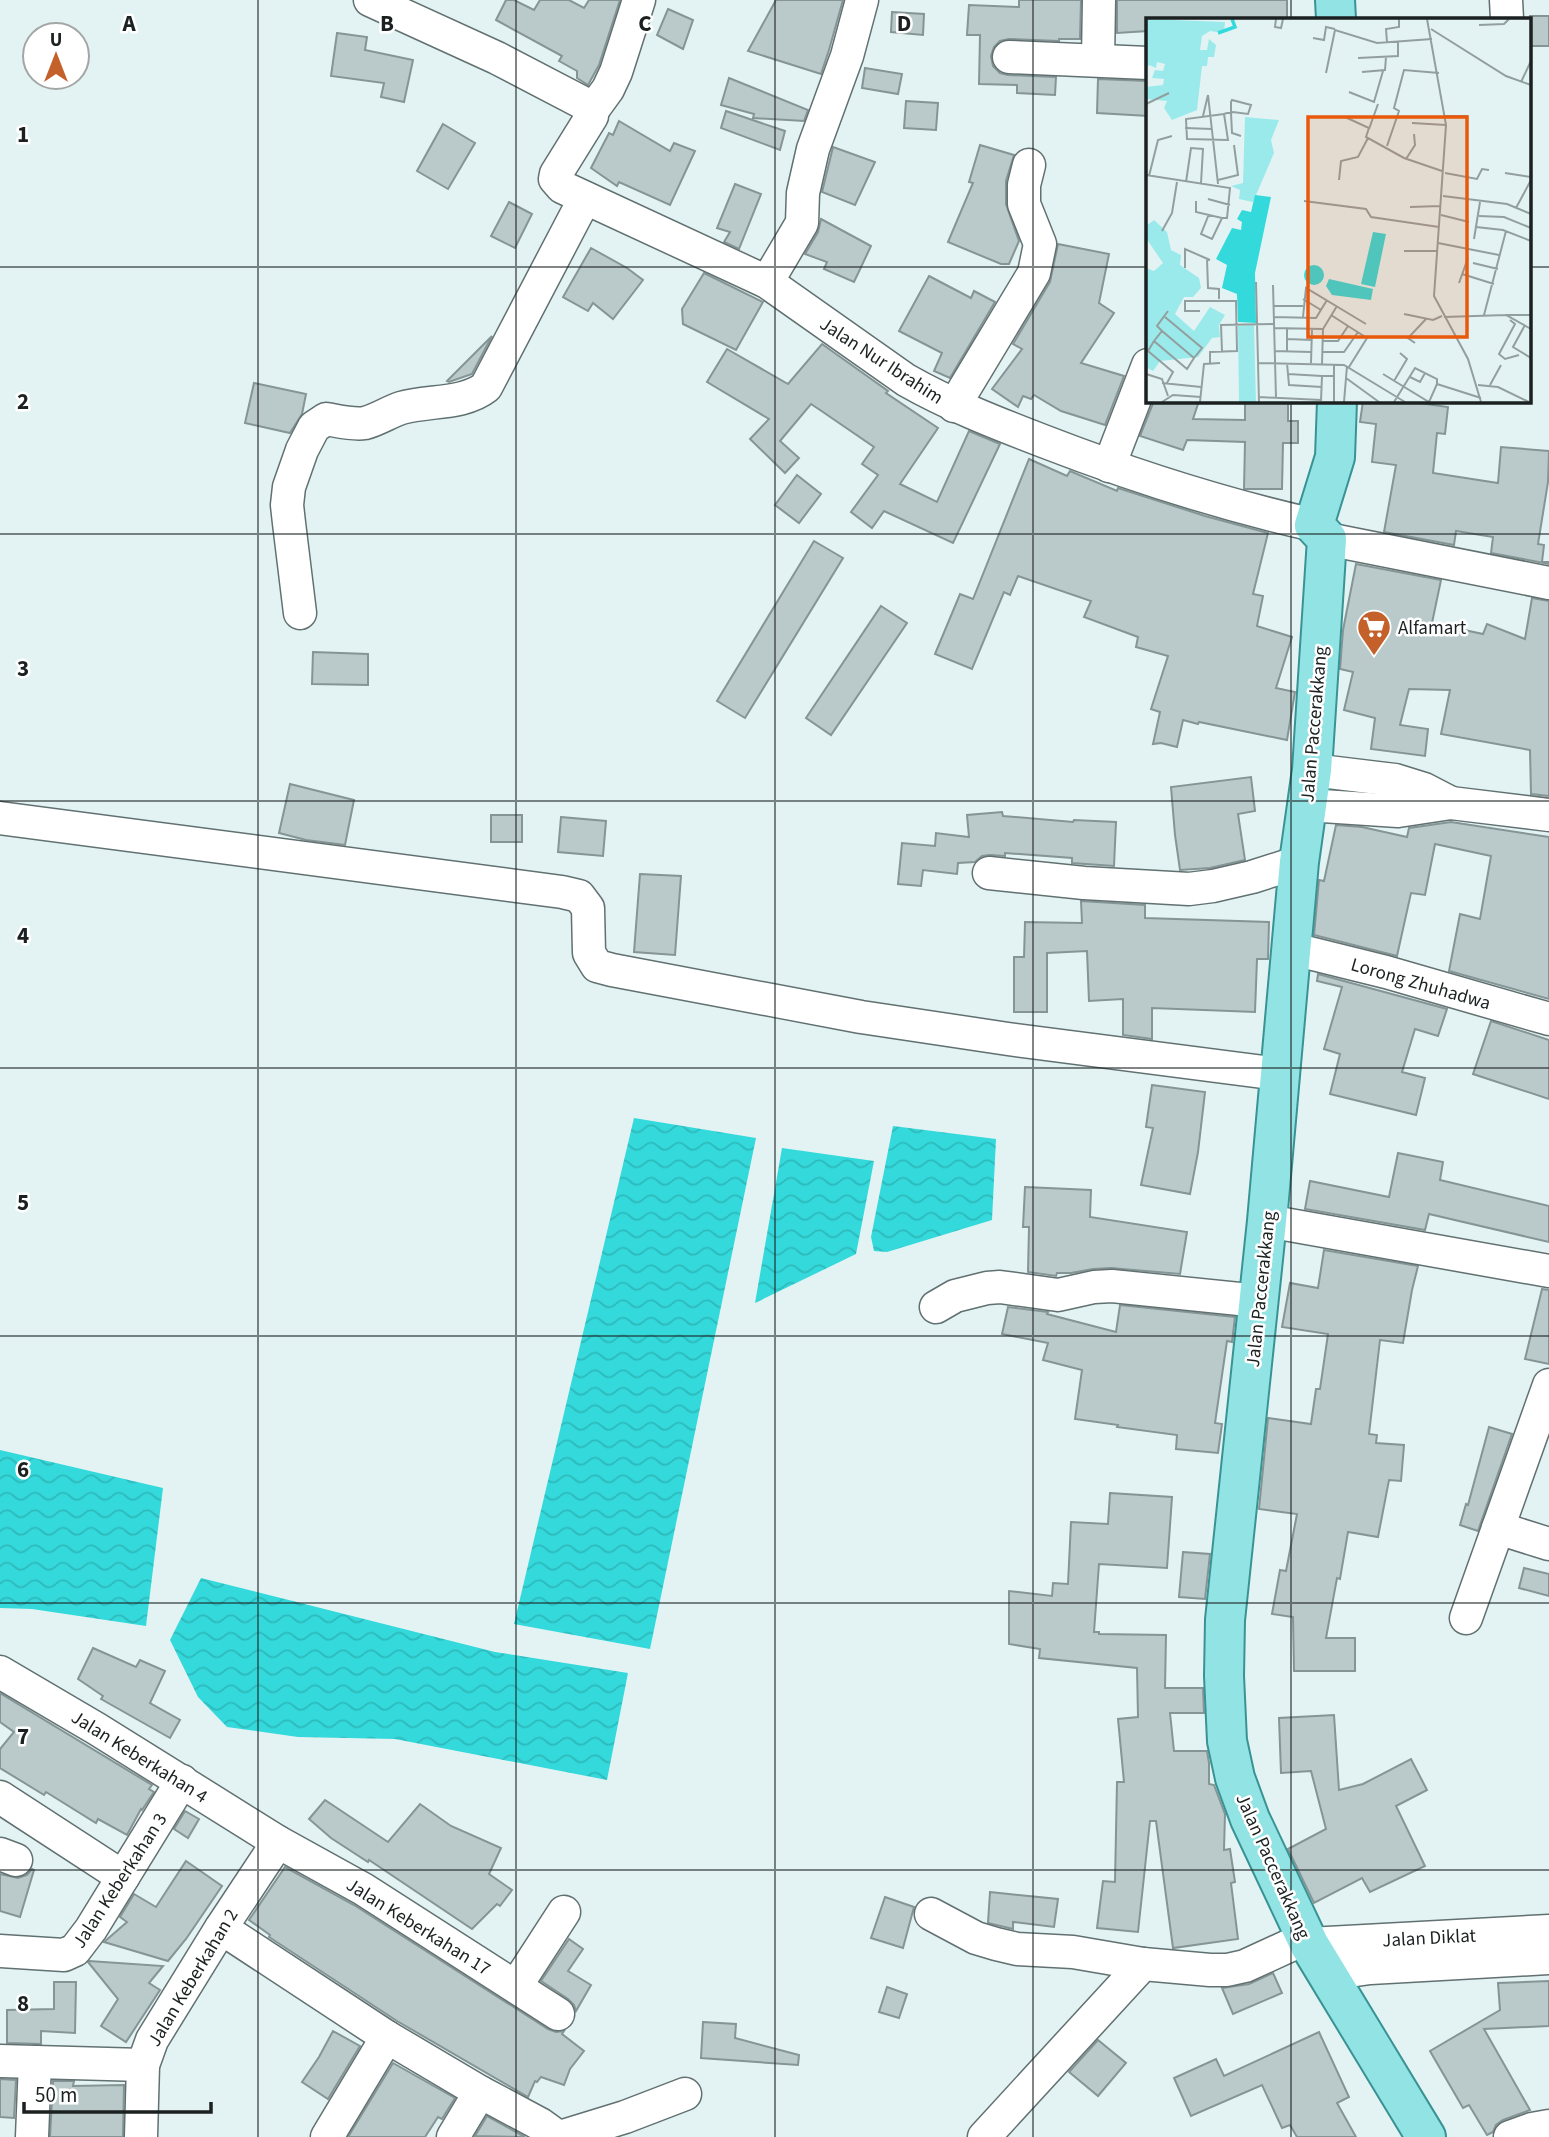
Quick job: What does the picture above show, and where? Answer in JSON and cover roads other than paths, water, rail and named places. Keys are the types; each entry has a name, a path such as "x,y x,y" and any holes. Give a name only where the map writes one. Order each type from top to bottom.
{"main road":[{"path":"1335,0 1336,18"},
{"name":"Jalan Paccerakkang","path":"1337,402 1335,457 1321,532 1309,787 1299,862 1267,1221 1225,1620 1227,1741 1235,1778 1250,1819 1314,1952 1426,2137"}],"street":[{"path":"370,0 507,63 582,101 592,111 616,72 639,0"},
{"path":"766,282 802,223 803,193 813,149 847,56 862,0"},
{"path":"1098,60 1099,0"},
{"path":"1506,0 1507,18"},
{"path":"1009,57 1146,63"},
{"name":"Jalan Nur Ibrahim","path":"592,111 586,127 556,174 558,183 766,282 906,380 954,405 1108,466 1321,532 1549,583"},
{"path":"954,405 1034,273 1040,244 1024,204 1024,185 1029,164"},
{"path":"300,613 287,505 289,487 302,450 314,427 326,419 366,423 412,405 475,396 486,387 585,198"},
{"path":"1108,466 1146,370"},
{"path":"1309,787 1398,811 1451,803 1549,815"},
{"path":"0,818 562,892 579,896 588,908 589,953 597,966 612,970 861,1017 1008,1039 1279,1073"},
{"path":"989,873 1084,884 1189,889 1252,877 1299,862"},
{"name":"Lorong Zhuhadwa","path":"1293,949 1549,1019"},
{"path":"1267,1221 1549,1271"},
{"path":"936,1307 955,1296 1000,1287 1058,1296 1094,1287 1112,1286 1259,1301"},
{"path":"1466,1618 1549,1385"},
{"path":"1498,1528 1549,1544"},
{"name":"Jalan Keberkahan 4","path":"0,1672 278,1842"},
{"name":"Jalan Keberkahan 3","path":"0,1951 61,1956 75,1950 91,1929 182,1781"},
{"path":"0,1797 123,1877"},
{"name":"Jalan Keberkahan 2","path":"0,2061 143,2065 152,2040 278,1842"},
{"name":"Jalan Keberkahan 17","path":"278,1842 363,1889 558,2014"},
{"path":"516,1986 564,1912"},
{"path":"931,1914 976,1938 996,1944 1093,1955 1143,1964 1227,1970 1314,1952"},
{"path":"221,1928 387,2037 559,2137 614,2121 685,2094"},
{"name":"Jalan Diklat","path":"1314,1952 1549,1931"},
{"name":"Jalan Diklat","path":"1314,1952 1370,1968 1549,1958"},
{"path":"984,2137 1143,1964"},
{"path":"327,2137 387,2037"},
{"path":"32,2137 35,2062"},
{"path":"141,2137 143,2065"},
{"path":"453,2137 480,2092"},
{"path":"1510,2137 1549,2126"}],"water":[{"path":"634,1118 756,1138 650,1649 514,1624"},
{"path":"893,1126 996,1139 992,1220 887,1252 874,1251 871,1237"},
{"path":"782,1148 874,1161 856,1254 755,1303"},
{"path":"0,1450 163,1488 146,1626 32,1609 0,1608"},
{"path":"201,1578 495,1652 628,1673 607,1780 395,1739 298,1737 227,1727 198,1697 170,1640"}],"place":[{"name":"Alfamart","path":"1374,657"}]}
